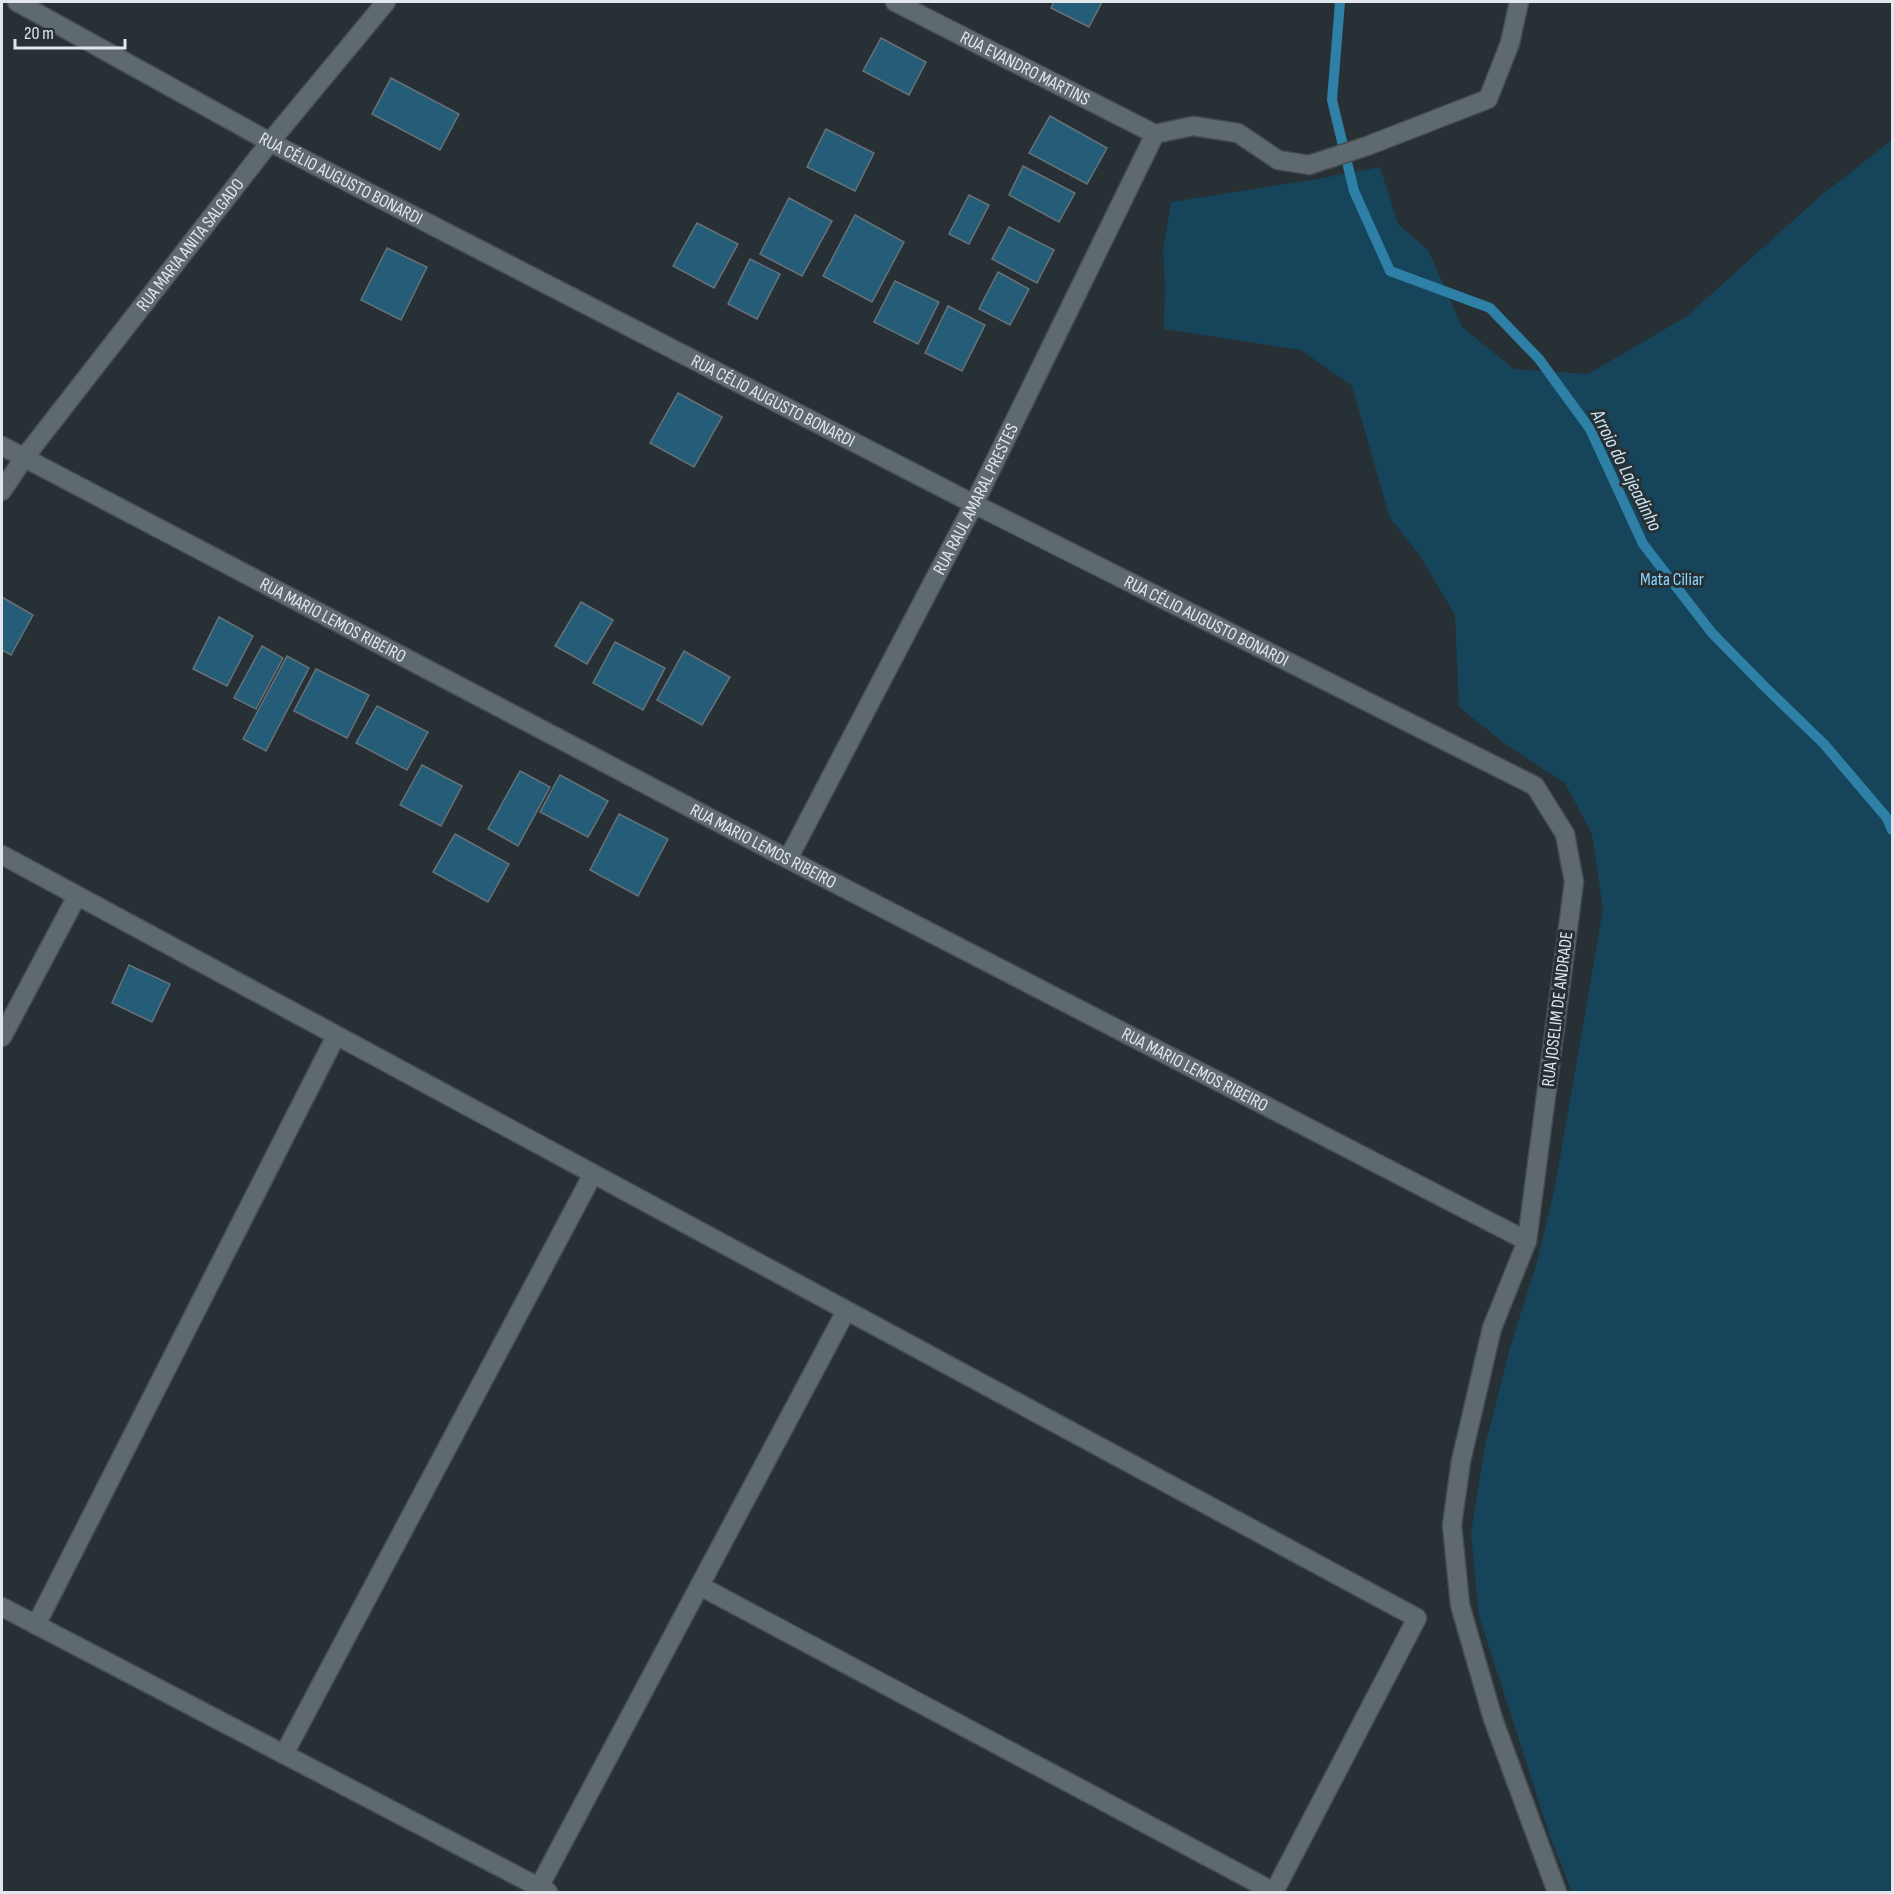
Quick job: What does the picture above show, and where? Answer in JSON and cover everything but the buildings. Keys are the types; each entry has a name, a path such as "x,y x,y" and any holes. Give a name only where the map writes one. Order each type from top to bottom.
{"street":[{"name":"RUA CÉLIO AUGUSTO BONARDI","path":"18,2 270,141 974,504 1535,786"},
{"name":"RUA MARIA ANITA SALGADO","path":"2,491 24,458 270,141 386,2"},
{"name":"RUA EVANDRO MARTINS","path":"895,2 1155,134"},
{"path":"1155,134 1193,126 1238,133 1278,160 1309,165 1366,146 1488,99 1510,43 1519,2"},
{"name":"RUA RAUL AMARAL PRESTES","path":"788,859 974,504 1155,134"},
{"name":"RUA MARIO LEMOS RIBEIRO","path":"2,446 788,859 1527,1241"},
{"name":"RUA JOSELIM DE ANDRADE","path":"1535,786 1565,834 1574,882 1527,1241 1492,1328 1461,1461 1452,1525 1463,1616 1493,1719 1557,1893"},
{"path":"2,855 1417,1618 1274,1893 700,1587"},
{"path":"2,1037 77,896"},
{"path":"36,1625 336,1036"},
{"path":"284,1754 593,1174"},
{"path":"2,1607 544,1890 700,1587 846,1311"}],"green space":[{"name":"Mata Ciliar","path":"1892,140 1892,1892 1572,1892 1551,1839 1479,1616 1471,1533 1485,1446 1510,1348 1537,1262 1555,1187 1603,910 1592,834 1565,783 1508,746 1459,707 1455,615 1419,554 1390,518 1352,386 1301,350 1164,329 1163,251 1171,202 1380,167 1398,224 1428,250 1462,327 1514,369 1588,374 1686,317 1819,197"}],"waterway":[{"name":"Arroio do Lajeadinho","path":"1340,2 1332,100 1354,191 1390,271 1490,308 1539,359 1590,429 1643,544 1712,633 1824,744 1887,818 1892,830"}]}
